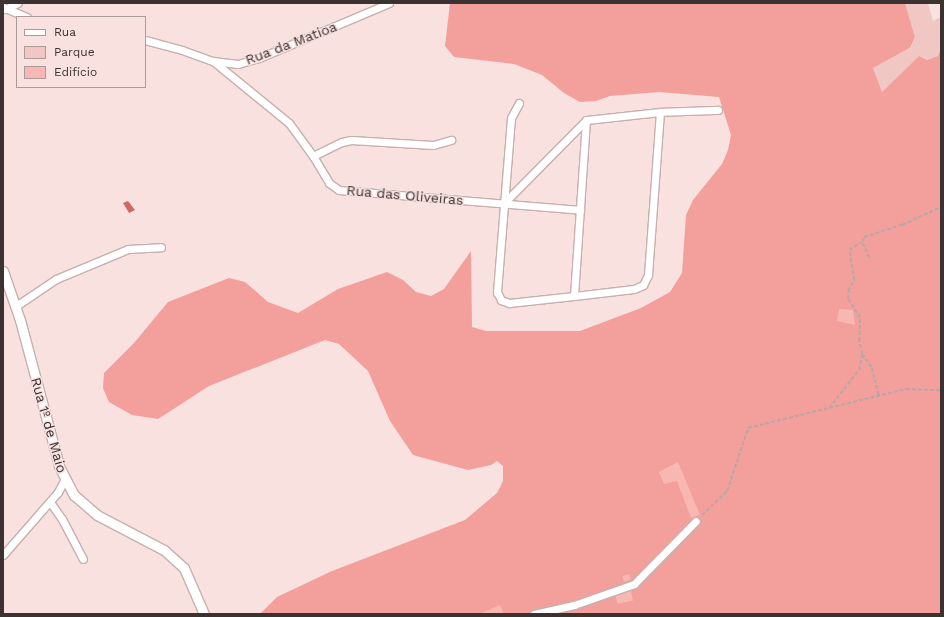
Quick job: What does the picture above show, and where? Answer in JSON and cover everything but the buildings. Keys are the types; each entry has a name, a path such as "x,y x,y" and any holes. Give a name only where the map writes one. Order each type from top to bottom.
{"street":[{"path":"4,8 18,3"},
{"name":"Rua da Matioa","path":"146,40 213,61 238,64 259,58 389,3"},
{"path":"4,8 24,16"},
{"name":"Rua das Oliveiras","path":"213,61 290,123 313,156 329,183 339,190 580,210"},
{"path":"520,103 511,118 497,292 501,300 509,303 634,289 643,285 648,275 660,112"},
{"path":"503,204 586,120 660,112 718,110"},
{"path":"574,296 586,120"},
{"path":"313,156 342,142 351,140 432,145 451,140"},
{"path":"16,306 56,279 128,249 161,246"},
{"name":"Rua 1º de Maio","path":"3,271 16,306 59,466 74,495 96,515 164,550 184,568 204,614"},
{"path":"3,555 50,502 65,479"},
{"path":"50,502 62,519 83,559"},
{"path":"534,614 574,605 634,584 696,521"}],"path":[{"path":"879,396 872,368 862,354 859,341 860,318 848,299 848,291 854,280 849,250 862,242 864,237 870,233 902,225 941,207"},
{"path":"862,242 869,258"},
{"path":"828,409 859,370 862,354"},
{"path":"696,521 727,490 748,428 906,389 941,390"}],"green space":[{"path":"905,3 928,3 933,21 941,17 941,48 938,56 927,60 919,56 882,92 873,68 911,48 915,37"}],"shaded area":[{"path":"450,3 905,3 915,37 910,48 873,68 882,92 919,56 927,60 938,56 941,48 941,614 260,614 277,597 332,571 465,520 497,493 503,481 503,466 497,461 491,465 468,470 413,455 390,421 368,371 339,344 325,340 209,386 158,419 132,415 109,402 103,388 104,373 134,343 168,302 229,278 245,282 268,302 298,313 338,289 387,272 403,280 416,292 431,296 444,289 471,251 472,327 486,331 580,331 641,308 670,292 682,273 686,215 693,200 722,164 728,150 731,135 719,97 659,92 610,96 596,101 580,102 564,93 542,75 514,64 454,57 445,46"},
{"path":"128,201 135,210 129,213 123,203"}]}
